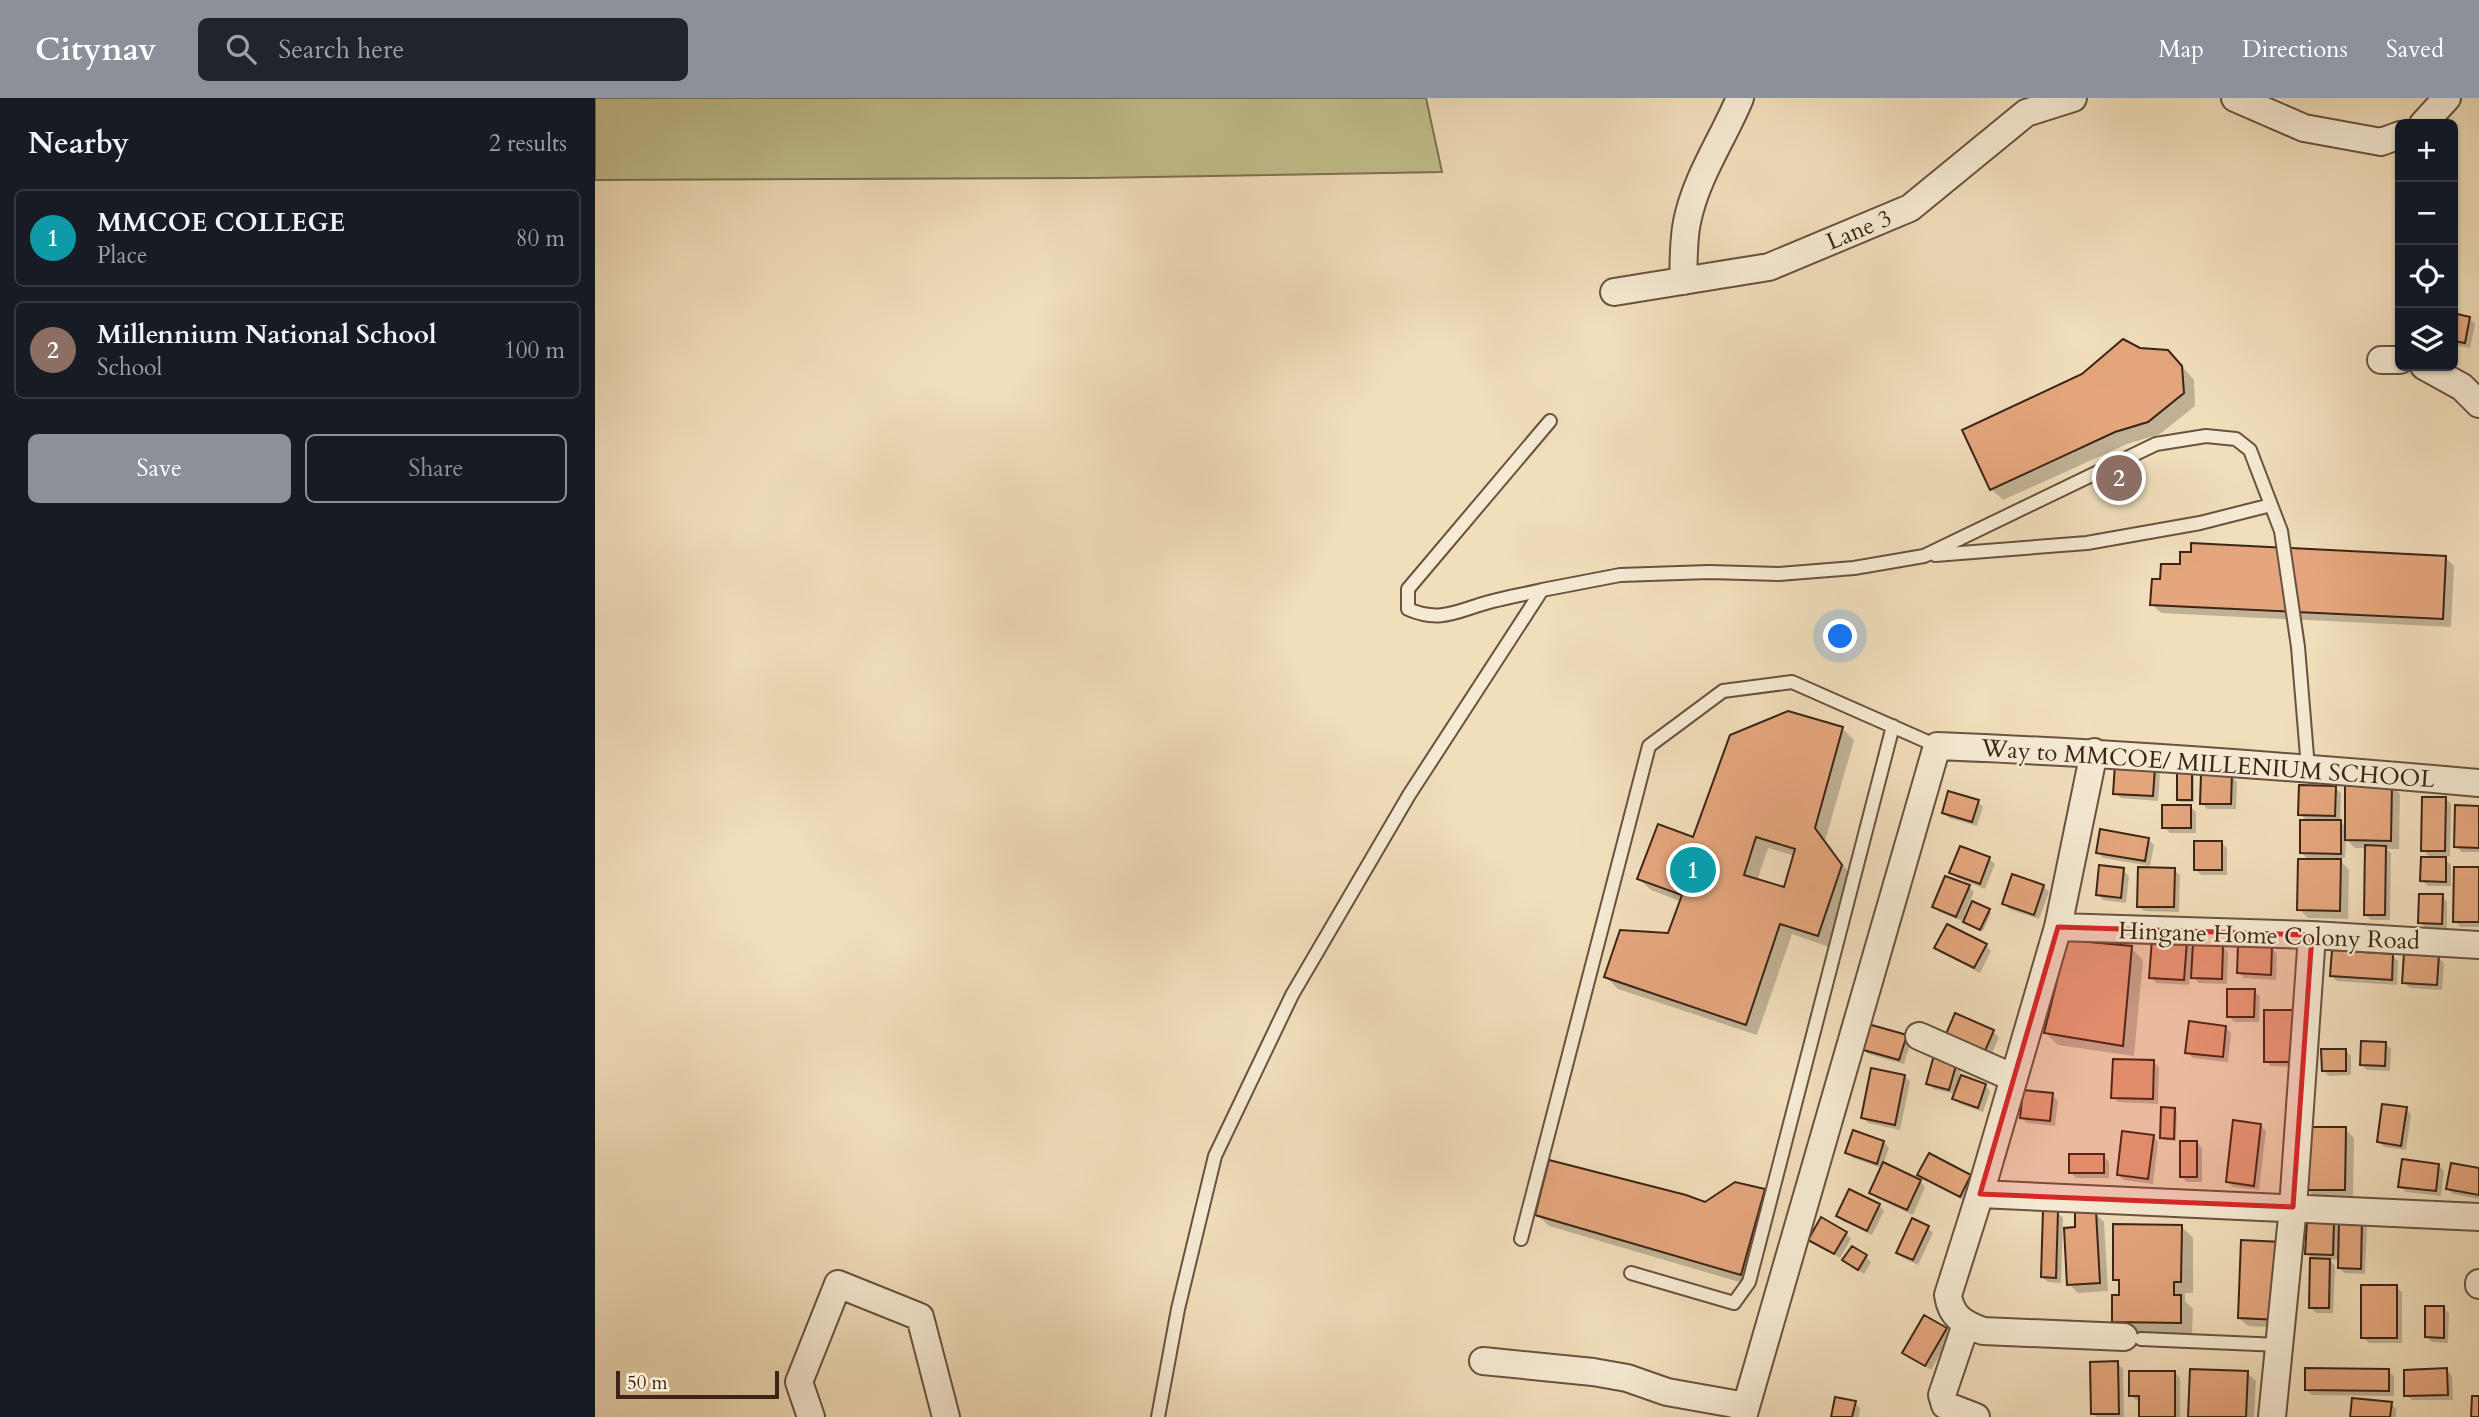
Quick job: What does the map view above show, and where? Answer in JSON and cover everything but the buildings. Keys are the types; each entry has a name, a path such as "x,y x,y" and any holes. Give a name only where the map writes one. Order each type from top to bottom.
{"street":[{"path":"1683,281 1686,222 1715,146 1740,98"},
{"name":"Lane 3","path":"1614,292 1769,267 1910,208 2026,113 2073,98"},
{"path":"2235,98 2304,128 2381,142 2395,137"},
{"path":"2428,119 2448,98"},
{"path":"2433,371 2462,387 2479,404"},
{"path":"1483,1361 1627,1378 1667,1392 1744,1411 1937,746"},
{"name":"Way to MMCOE/ MILLENIUM SCHOOL","path":"1937,746 2094,752 2479,783"},
{"path":"2094,752 2059,927 1948,1295 1949,1306 1956,1317 1983,1331 2133,1338"},
{"name":"Hingane Home Colony Road","path":"2059,927 2479,945"},
{"path":"2272,1417 2293,1207 2312,936"},
{"path":"1919,1036 2014,1078"},
{"path":"1980,1194 2479,1217"},
{"path":"811,1417 799,1382 838,1284 920,1317 946,1417"},
{"path":"1966,1324 1942,1395 1942,1411 1976,1417"}],"lane":[{"path":"1550,421 1408,589 1408,609 1425,616 1454,614 1491,601 1620,575 1709,572 1779,574 1854,568 1924,556 2087,543 2200,523 2271,505"},
{"path":"1924,556 2156,444 2206,436 2236,439 2250,450 2281,531 2298,647 2308,768"},
{"path":"1158,1417 1178,1309 1215,1156 1292,995 1409,795 1542,590"},
{"path":"1521,1239 1649,746 1723,691 1792,682 1937,746"},
{"path":"1631,1273 1734,1303 1749,1282 1893,726"},
{"path":"2133,1338 2280,1345"}],"highlighted area":[{"path":"2058,927 2312,935 2293,1207 1980,1194"}],"shaded area":[{"path":"595,98 1426,98 1442,172 1091,178 595,180"}],"place":[{"name":"Millennium National School","path":"2119,478"},
{"name":"MMCOE COLLEGE","path":"1693,870"}]}
